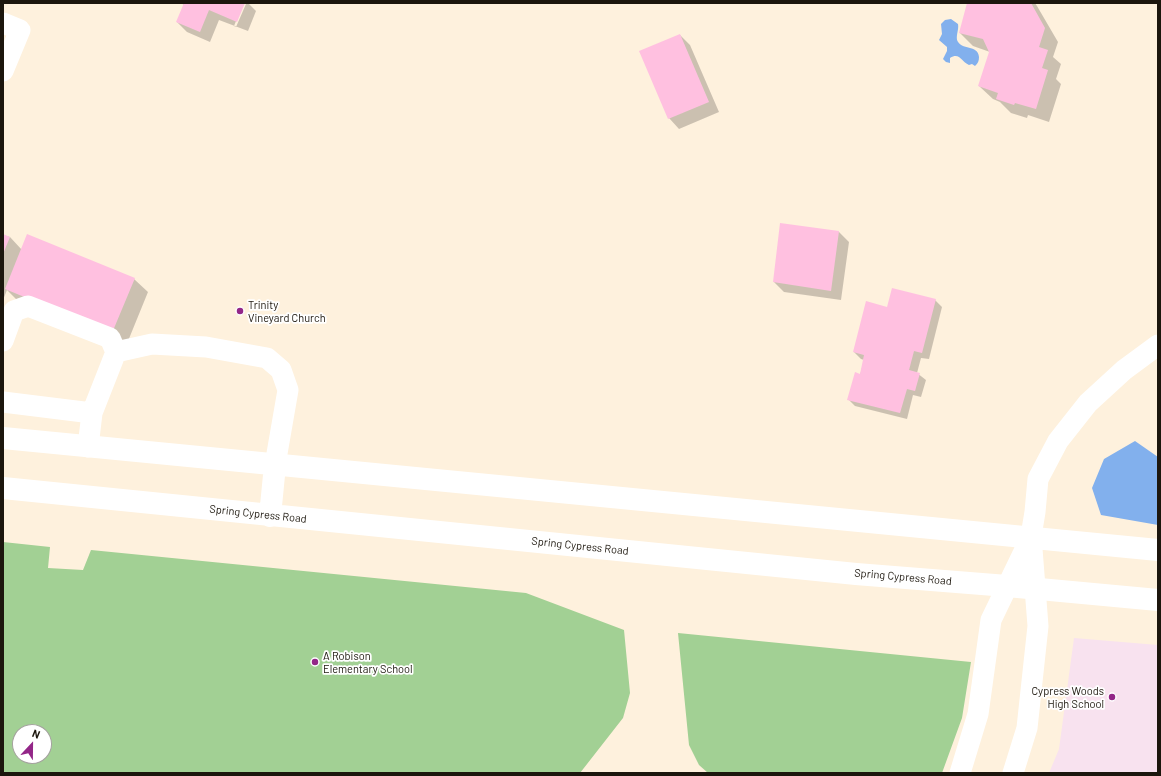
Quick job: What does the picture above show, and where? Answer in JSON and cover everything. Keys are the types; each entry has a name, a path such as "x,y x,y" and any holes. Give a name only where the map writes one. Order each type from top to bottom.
{"main road":[{"path":"3,438 1031,536 1158,550"},
{"path":"270,516 275,465"},
{"name":"Spring Cypress Road","path":"3,488 856,574 1158,600"}],"street":[{"path":"3,23 20,30 3,71"},
{"path":"3,341 14,311 28,306 110,338 116,352 92,413 88,447"},
{"path":"116,352 152,344 206,347 267,358 282,370 288,390 275,465"},
{"path":"1013,773 1027,728 1038,626 1031,536 1038,479 1058,441 1088,403 1124,370 1158,345"},
{"path":"3,402 92,413"},
{"path":"960,773 978,714 991,620 1031,536"}],"shaded area":[{"name":"Cypress Woods High School","path":"1074,638 1158,645 1158,773 1049,773 1059,749"}],"green space":[{"name":"A Robison Elementary School","path":"3,542 50,547 48,568 83,570 91,550 526,593 624,630 630,693 623,718 580,773 3,773"},
{"path":"678,633 971,662 962,718 942,773 708,773 699,765 689,745"}],"water":[{"path":"951,19 958,24 957,40 959,43 976,50 978,53 979,60 975,66 972,64 966,64 956,56 950,58 950,63 943,59 947,51 947,47 939,40 942,34 941,24 945,20"},
{"path":"1135,441 1158,457 1158,525 1101,515 1092,488 1104,459"}],"building":[{"path":"184,3 245,3 237,22 209,10 200,32 176,22"},
{"path":"967,3 1031,3 1045,28 1039,47 1048,50 1042,68 1048,70 1036,109 1015,103 1014,105 996,99 998,93 978,86 989,52 983,39 959,33"},
{"path":"680,34 709,102 668,119 639,51"},
{"path":"780,223 839,231 831,291 773,282"},
{"path":"3,234 10,237 3,254"},
{"path":"27,234 135,278 112,333 5,289"},
{"path":"892,288 936,299 922,353 914,351 909,370 920,373 915,391 907,389 900,413 847,400 855,372 860,374 864,355 853,352 866,301 887,307"}],"place":[{"name":"Trinity Vineyard Church","path":"240,311"},
{"name":"A Robison Elementary School","path":"315,662"},
{"name":"Cypress Woods High School","path":"1112,697"}]}
